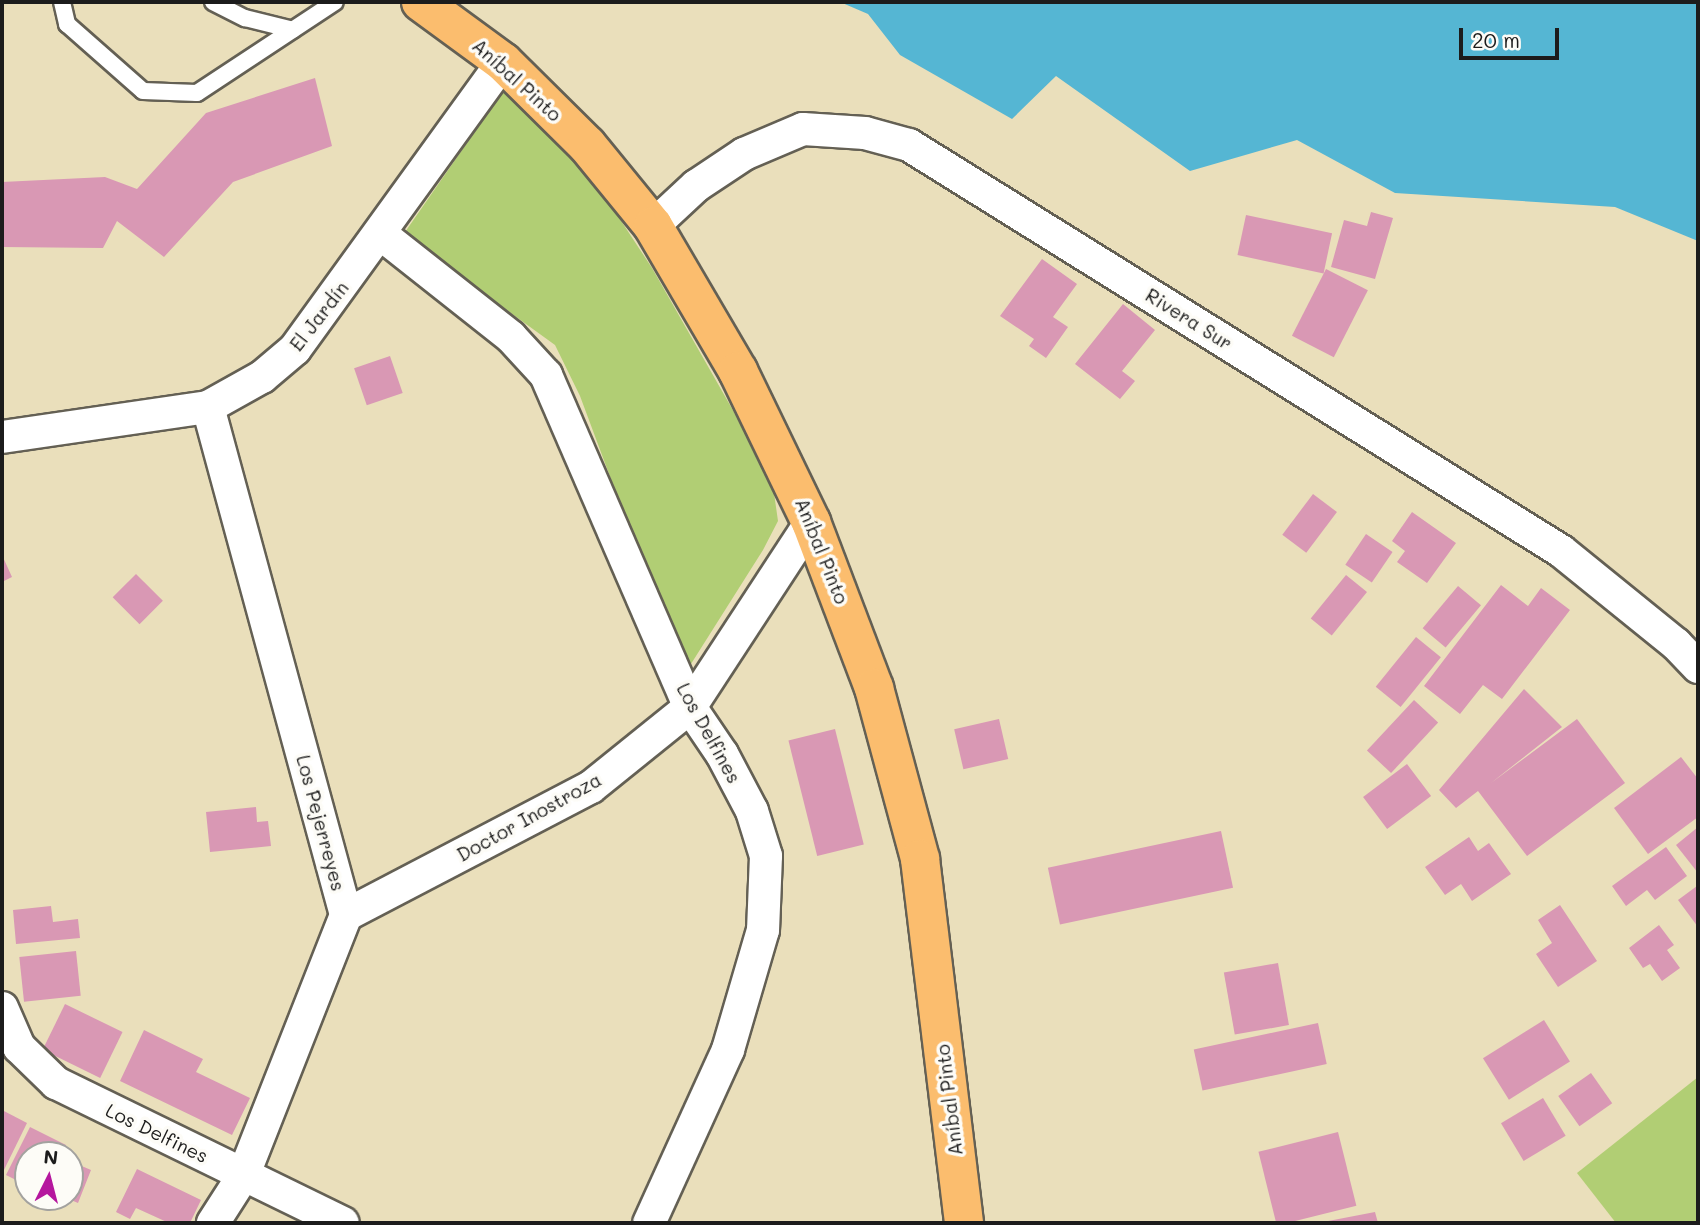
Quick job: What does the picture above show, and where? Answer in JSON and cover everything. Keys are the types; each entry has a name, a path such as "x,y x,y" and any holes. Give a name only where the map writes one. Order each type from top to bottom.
{"main road":[{"name":"Aníbal Pinto","path":"421,2 503,62 587,145 653,226 738,370 811,523 874,688 920,859 964,1223"}],"street":[{"name":"El Jardín","path":"2,438 208,407 262,377 295,349 382,235 503,62"},
{"name":"Rivera Sur","path":"653,226 696,186 744,155 803,129 865,133 909,145 1561,551 1676,644 1698,667"},
{"name":"Los Delfines","path":"382,235 511,337 546,375 690,707 722,754 751,811 766,856 767,894 756,962 728,1050 649,1223"},
{"name":"Los Pejerreyes","path":"208,407 346,915 243,1175 213,1223"},
{"path":"2,461 43,431"},
{"name":"Doctor Inostroza","path":"346,915 591,787 690,707 720,655 811,523"},
{"name":"Los Delfines","path":"2,1008 19,1047 56,1083 343,1223"}],"lane":[{"path":"62,2 67,24 143,91 197,93 335,2"},
{"path":"213,2 246,18 293,30"}],"green space":[{"path":"503,91 563,146 608,201 652,268 751,442 774,493 778,521 763,550 684,675 580,396 555,345 403,235"},
{"path":"1698,1077 1698,1223 1616,1223 1577,1173"}],"water":[{"path":"840,2 1698,2 1698,241 1615,207 1395,193 1297,140 1190,171 1056,76 1012,119 900,55 868,14"}],"building":[{"path":"315,78 332,146 233,182 164,257 117,221 103,248 2,247 2,182 105,177 137,189 206,113"},
{"path":"1371,212 1393,218 1375,279 1331,267 1344,220 1367,226"},
{"path":"1246,215 1332,233 1324,273 1237,255"},
{"path":"1042,259 1077,284 1053,317 1068,327 1046,358 1029,346 1034,339 1000,316"},
{"path":"1326,269 1368,290 1334,357 1292,336"},
{"path":"1123,304 1155,330 1122,371 1135,381 1120,399 1075,364"},
{"path":"390,356 403,393 367,405 354,368"},
{"path":"1313,494 1337,512 1306,553 1282,535"},
{"path":"1412,512 1456,543 1427,583 1397,562 1405,551 1392,541"},
{"path":"1366,534 1393,552 1372,583 1345,565"},
{"path":"2,555 12,577 2,582"},
{"path":"136,574 163,601 140,624 113,597"},
{"path":"1346,575 1367,592 1332,636 1311,619"},
{"path":"1501,585 1528,606 1541,588 1570,610 1502,699 1483,685 1460,714 1424,686"},
{"path":"1458,586 1481,605 1446,647 1423,628"},
{"path":"1416,637 1441,657 1401,707 1376,687"},
{"path":"1524,689 1562,727 1491,783 1577,719 1625,783 1527,856 1478,791 1456,808 1439,790"},
{"path":"1414,700 1438,723 1391,773 1367,750"},
{"path":"999,719 1008,759 963,769 954,729"},
{"path":"835,729 864,844 817,856 788,741"},
{"path":"1681,757 1698,779 1698,817 1648,854 1614,808"},
{"path":"1407,764 1431,796 1387,829 1363,797"},
{"path":"256,807 257,822 268,821 271,846 210,852 206,812"},
{"path":"1698,827 1698,873 1676,845"},
{"path":"1221,831 1233,888 1060,925 1048,868"},
{"path":"1469,837 1478,851 1489,843 1511,874 1472,901 1461,884 1445,895 1425,867"},
{"path":"1666,847 1687,876 1655,900 1647,890 1626,906 1612,886"},
{"path":"1698,887 1698,927 1678,900"},
{"path":"1560,905 1597,961 1558,987 1536,954 1552,943 1538,920"},
{"path":"51,906 53,922 78,919 80,938 16,944 13,910"},
{"path":"1659,925 1674,945 1667,950 1680,968 1662,981 1650,964 1643,968 1629,948"},
{"path":"76,951 81,996 24,1002 19,957"},
{"path":"1278,963 1289,1025 1235,1035 1224,973"},
{"path":"65,1004 123,1032 100,1078 43,1050"},
{"path":"1544,1020 1570,1062 1509,1100 1483,1058"},
{"path":"1318,1023 1327,1064 1203,1090 1194,1049"},
{"path":"144,1030 203,1059 196,1072 250,1098 232,1135 120,1081"},
{"path":"1591,1073 1612,1103 1579,1126 1558,1096"},
{"path":"1543,1098 1566,1136 1524,1161 1501,1123"},
{"path":"2,1110 27,1123 18,1141 14,1141 14,1150 2,1174"},
{"path":"30,1127 58,1141 23,1141"},
{"path":"1338,1132 1356,1206 1287,1223 1276,1223 1258,1152"},
{"path":"14,1159 14,1179 6,1175"},
{"path":"84,1167 91,1170 84,1188"},
{"path":"137,1169 201,1200 190,1223 169,1223 136,1208 130,1219 116,1212"},
{"path":"1375,1212 1378,1223 1323,1223 1323,1222"}]}
